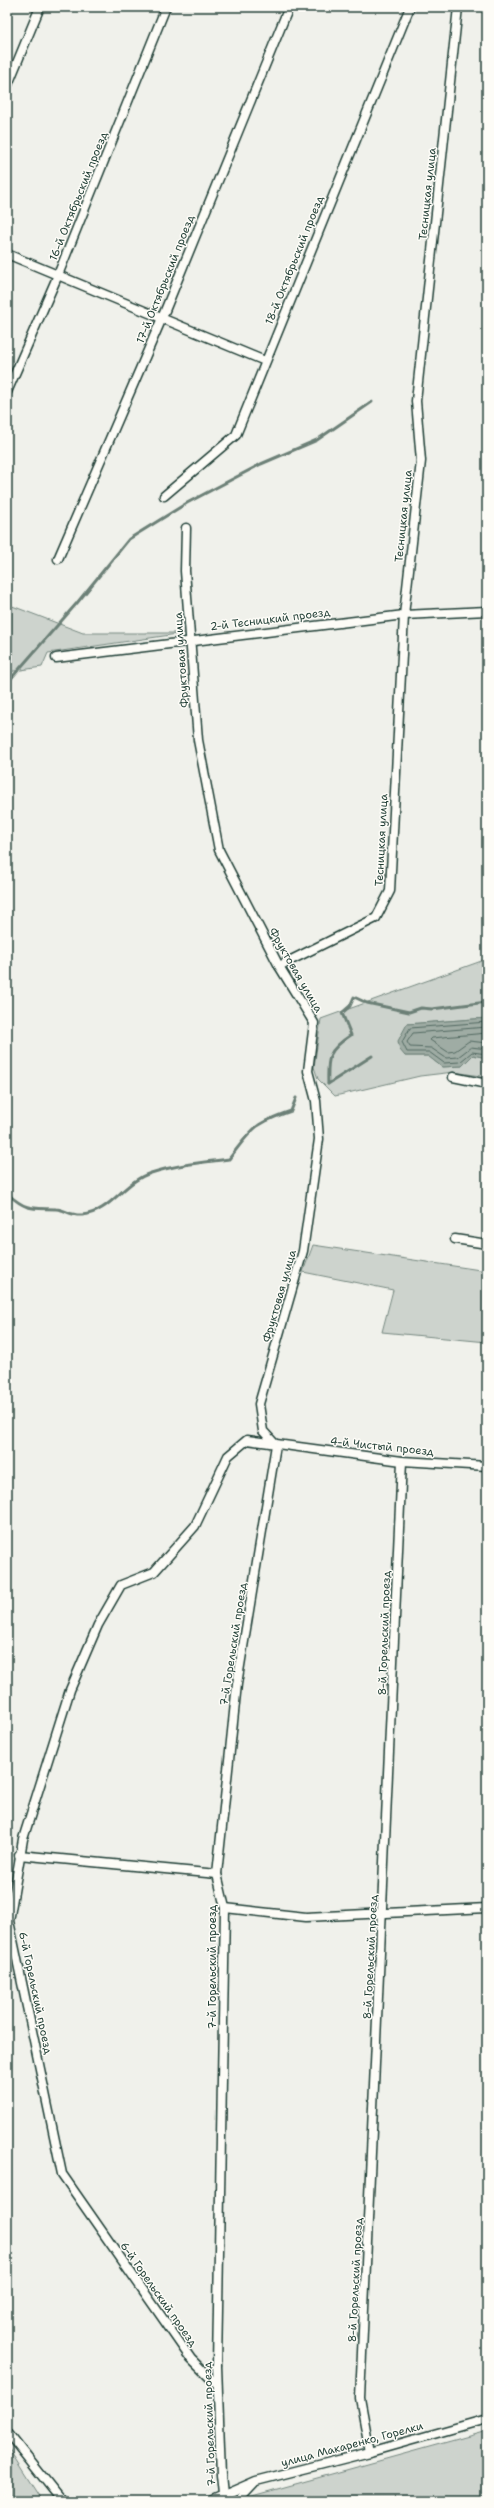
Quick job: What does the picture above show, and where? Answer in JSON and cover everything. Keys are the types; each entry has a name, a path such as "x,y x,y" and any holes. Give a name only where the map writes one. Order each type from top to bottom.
{"street":[{"path":"7,87 40,7"},
{"name":"16-й Октябрьский проезд","path":"7,392 58,275 166,7"},
{"name":"17-й Октябрьский проезд","path":"58,559 162,318 289,7"},
{"name":"18-й Октябрьский проезд","path":"164,496 236,435 410,7"},
{"name":"Тесницкая улица","path":"279,966 376,918 390,891 404,615 420,461 416,401 458,7"},
{"path":"7,254 265,361"},
{"name":"Фруктовая улица","path":"186,528 185,571 198,740 219,850 279,966 314,1023 308,1071 316,1101 319,1139 303,1251 259,1404 263,1431 276,1445"},
{"name":"2-й Тесницкий проезд","path":"56,658 190,640 404,615 487,611"},
{"path":"453,1077 487,1084"},
{"path":"454,1239 487,1244"},
{"name":"6-й Горельский проезд","path":"218,2385 191,2359 62,2174 9,1921 19,1855 70,1690 98,1625 121,1586 154,1572 196,1526 228,1456 247,1440 276,1445"},
{"name":"4-й Чистый проезд","path":"276,1445 402,1461 487,1466"},
{"name":"7-й Горельский проезд","path":"223,2494 218,2385 225,1908 217,1874 237,1684 276,1445"},
{"name":"8-й Горельский проезд","path":"370,2452 360,2398 383,1913 402,1461"},
{"path":"19,1855 217,1874"},
{"path":"225,1908 306,1917 487,1908"},
{"name":"улица Макаренко, Горелки","path":"210,2501 223,2494 256,2481 370,2452 487,2418"},
{"path":"7,2432 62,2501"},
{"path":"237,2501 256,2481"}],"shaded area":[{"path":"7,604 83,633 184,633 48,653 42,667 7,672"},
{"path":"487,959 487,1018 407,1024 405,1056 428,1056 442,1067 462,1066 473,1055 487,1058 487,1077 454,1072 420,1076 335,1096 318,1079 314,1067 321,1019"},
{"path":"313,1245 487,1271 487,1342 382,1332 393,1290 303,1272"},
{"path":"487,2431 487,2501 234,2501"},
{"path":"7,2446 42,2501 7,2501"}],"water":[{"path":"487,1018 487,1058 473,1055 462,1066 442,1067 428,1056 405,1056 400,1050 398,1041 407,1024"}],"waterway":[{"path":"7,683 77,603 129,539 187,503 261,464 317,440 372,402"},
{"path":"328,1084 330,1055 343,1040 351,1035 342,1013 350,1006 354,997 367,1003 409,1012 421,1008 432,1009 487,1002"},
{"path":"328,1084 372,1056"},
{"path":"9,1195 21,1204 30,1208 59,1209 78,1215 92,1213 101,1209 141,1177 151,1173 180,1166 229,1159 243,1140 255,1128 269,1120 291,1111 296,1098"}]}
